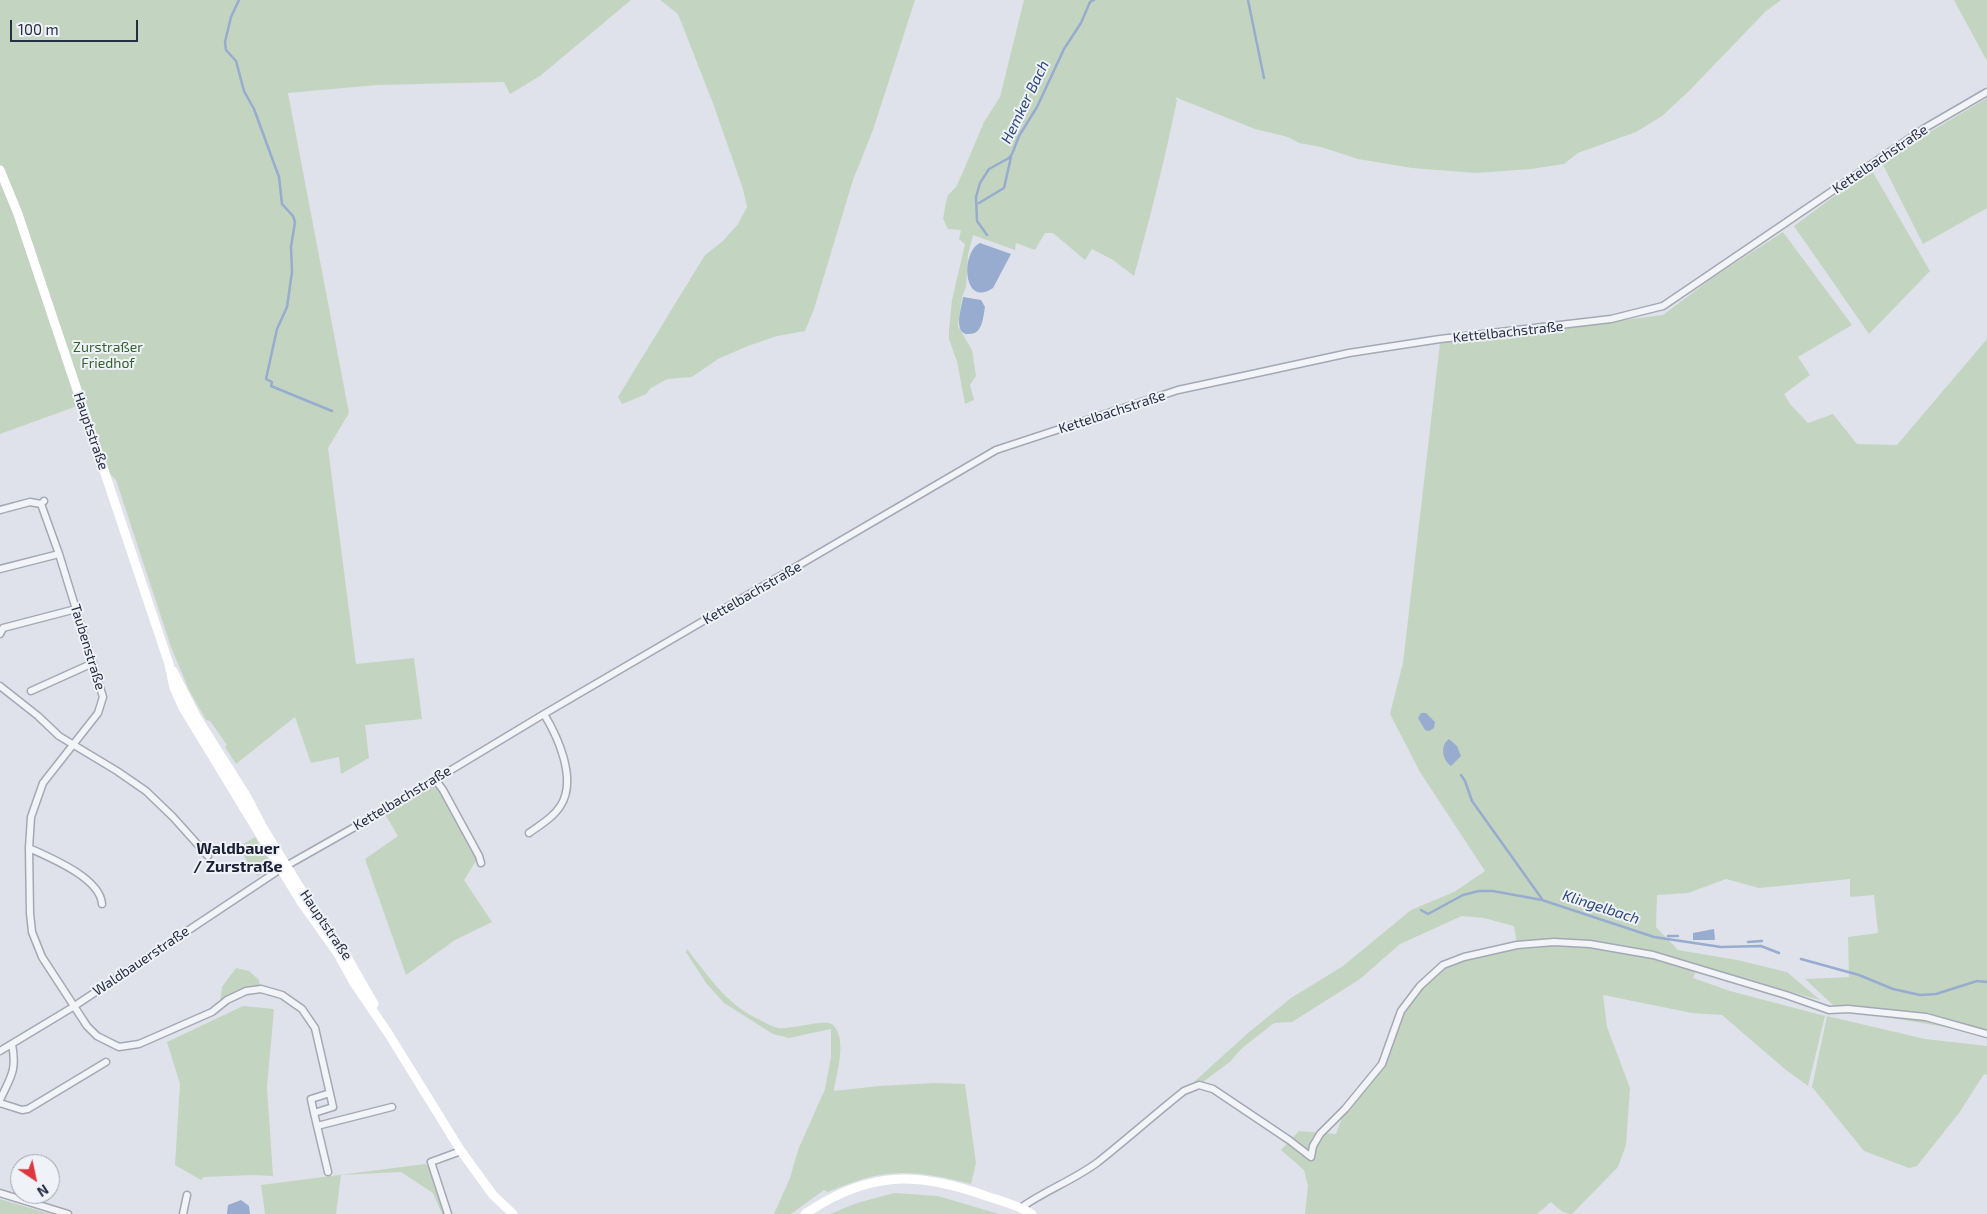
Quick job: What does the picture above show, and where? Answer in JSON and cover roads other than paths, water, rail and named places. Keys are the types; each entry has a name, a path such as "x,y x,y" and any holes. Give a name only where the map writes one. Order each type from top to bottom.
{"main road":[{"name":"Hauptstraße","path":"0,170 18,214 169,664 174,688 183,708 284,868 319,930 338,954 354,983 388,1033"},
{"name":"Hauptstraße","path":"284,868 346,955 388,1033"},
{"path":"388,1033 461,1151 493,1195 512,1214"},
{"path":"805,1214 843,1192 860,1185 876,1181 916,1178 969,1190 1022,1207 1032,1214"}],"street":[{"name":"Kettelbachstraße","path":"284,868 383,812 544,714 996,450 1178,390 1349,353 1611,319 1663,306 1910,137 1987,92"},
{"name":"Taubenstraße","path":"0,510 30,502 42,503 103,697 98,713 43,783 31,817 29,848 30,913 32,932 42,957 73,1007 97,1036 119,1047 139,1044 212,1012 226,1000 246,991 261,989 282,995 302,1009 315,1028 330,1093"},
{"path":"0,569 59,554"},
{"path":"0,634 3,628 76,609"},
{"path":"31,691 93,663"},
{"path":"0,686 38,716 59,736 118,771 146,791 173,817 195,844 208,856"},
{"path":"529,832 551,817 561,806 568,791 562,754 554,731 544,714"},
{"path":"435,779 452,806 482,863"},
{"path":"29,848 57,860 80,874 102,896 102,904"},
{"name":"Waldbauerstraße","path":"0,1051 73,1007 284,868"},
{"path":"1022,1207 1039,1195 1072,1178 1097,1162 1184,1091 1199,1085 1213,1089 1311,1157 1313,1146 1320,1134 1345,1109 1382,1064 1401,1011 1420,986 1443,965 1464,957 1517,945 1554,942 1590,944 1653,955 1777,992 1829,1010 1848,1009 1926,1017 1987,1034"},
{"path":"12,1044 15,1061 14,1070 0,1102 22,1110 28,1109 106,1062"},
{"path":"314,1112 333,1107 330,1093 311,1099 317,1126 328,1172"},
{"path":"317,1126 392,1107"},
{"path":"448,1214 431,1162 461,1151"},
{"path":"0,1193 68,1214"},
{"path":"183,1214 187,1195"}],"water":[{"path":"980,243 1011,254 993,288 983,292 976,291 970,285 967,267 969,257 974,248"},
{"path":"963,297 981,300 985,307 981,325 977,332 973,334 964,333 960,328 959,317"},
{"path":"1421,713 1426,713 1435,722 1434,728 1429,731 1425,730 1418,718"},
{"path":"1449,739 1457,746 1461,756 1451,766 1443,752 1444,745"},
{"path":"1714,929 1715,940 1693,940 1693,933"},
{"path":"241,1200 249,1206 250,1214 227,1214 228,1205"}],"waterway":[{"path":"239,0 231,17 225,42 226,50 236,61 244,91 254,109 279,177 282,204 293,216 295,222 291,247 292,272 287,307 277,329 266,379 272,382 271,386 332,411"},
{"name":"Hemker Bach","path":"987,235 977,221 976,197 980,183 989,169 1009,158 1012,154 1019,136 1037,107 1064,49 1081,23 1090,2 1094,0"},
{"path":"1248,0 1264,78"},
{"path":"979,203 1004,188 1011,157"},
{"path":"1461,775 1472,801 1542,899"},
{"name":"Klingelbach","path":"1421,910 1428,914 1463,895 1479,891 1493,891 1542,900 1654,937 1721,947 1761,946 1779,953"},
{"name":"Klingelbach","path":"1668,936 1678,936"},
{"path":"1748,942 1762,941"},
{"name":"Klingelbach","path":"1801,959 1859,975 1893,989 1920,995 1936,994 1977,981 1987,982"}],"district":[{"name":"Waldbauer / Zurstraße","path":"238,858"}],"park label":[{"name":"Zurstraßer Friedhof","path":"108,356"}]}
